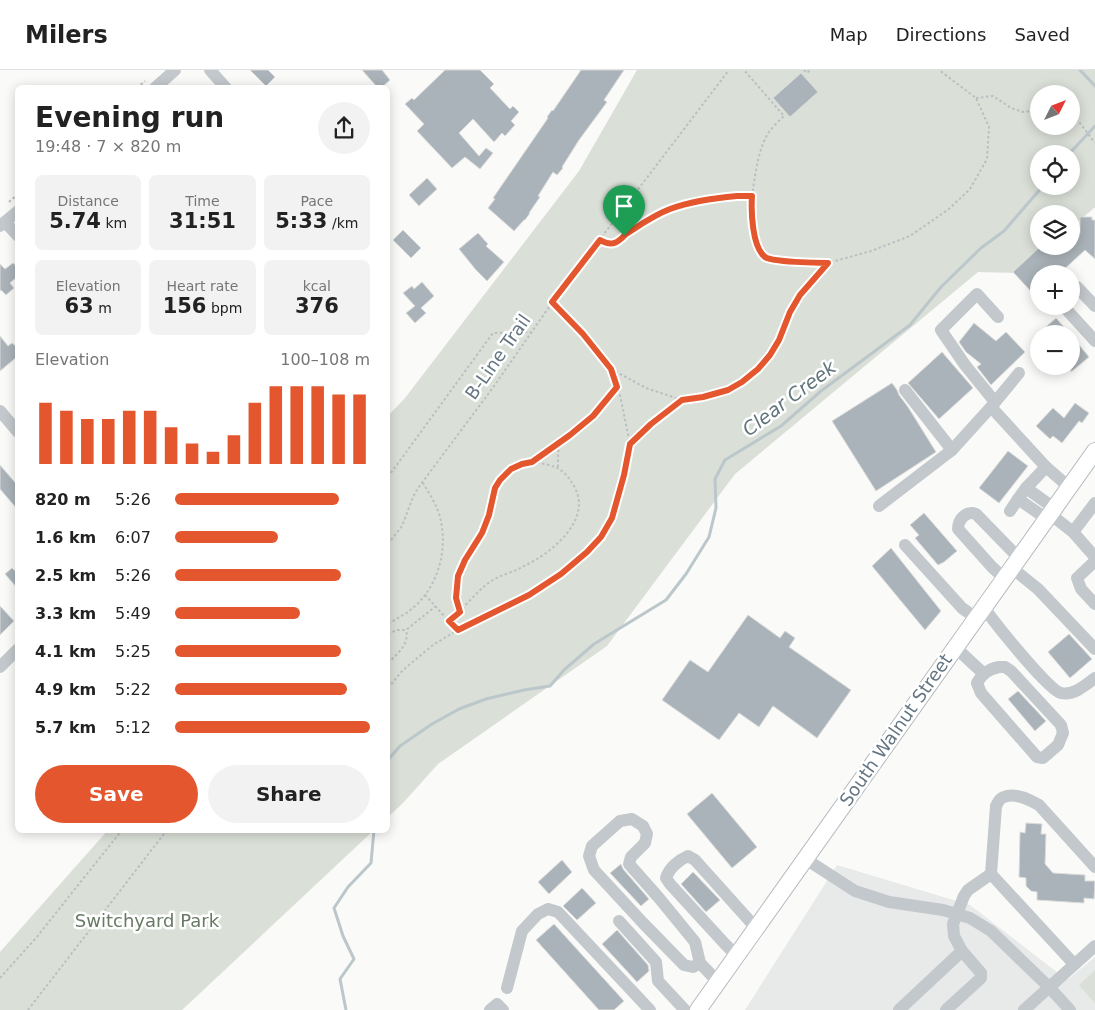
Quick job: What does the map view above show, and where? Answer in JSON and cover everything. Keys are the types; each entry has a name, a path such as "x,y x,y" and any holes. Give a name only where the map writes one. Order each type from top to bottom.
{"main road":[{"name":"South Walnut Street","path":"698,1010 1095,450"}],"street":[{"path":"158,85 175,70"},
{"path":"210,70 223,85"},
{"path":"15,214 3,224 15,234"},
{"path":"1080,290 1095,306"},
{"path":"998,318 977,294 941,330 993,405 1046,467 1069,487"},
{"path":"1071,315 1095,341"},
{"path":"879,506 952,450 1019,373"},
{"path":"905,390 952,450"},
{"path":"0,411 15,428"},
{"path":"1010,511 1026,488 1046,467"},
{"path":"1026,488 1050,514 1073,532 1095,557"},
{"path":"1018,500 1050,514"},
{"path":"1073,532 1095,503"},
{"path":"1012,568 992,567 958,529 959,521 968,513 976,514 1012,568 1038,589 1095,649"},
{"path":"905,545 962,608 980,612 995,623 1048,684 1059,693 1069,694 1085,686 1095,678"},
{"path":"1095,561 1077,578 1081,589 1095,604"},
{"path":"955,648 984,674"},
{"path":"0,667 15,652"},
{"path":"999,667 1005,667 1011,671 1060,725 1063,733 1058,745 1043,758 1036,756 981,693 977,683 984,674 991,668 999,667"},
{"path":"1074,964 991,874 996,806 1004,796 1011,795 1028,799 1039,805 1095,867"},
{"path":"700,963 693,966 684,965 594,870 589,856 592,846 620,821 632,819 643,826 647,834 645,843 631,857 629,864 695,942 700,963 718,982"},
{"path":"736,955 670,884 666,878 668,872 682,858 688,856 695,860 756,928"},
{"path":"804,858 855,891 888,902 943,910 970,918 991,931 1070,1010"},
{"path":"946,1010 981,978 981,973 962,951 954,936 953,924 968,890 991,874"},
{"path":"507,988 522,931 538,914 548,908 558,912 650,1010"},
{"path":"619,921 656,962 658,981 685,1010"},
{"path":"1024,1010 1095,946"},
{"path":"899,1010 962,951"},
{"path":"490,1010 497,1004 503,1010"}],"path":[{"name":"B-Line Trail","path":"390,541 402,526 413,497 422,483 492,389 552,302 729,70"},
{"path":"744,70 784,116 770,130 760,152 752,196 753,220 759,248 765,256 770,258 798,262 828,263 871,251 910,236 949,209 970,189 987,158 988,127 976,98 939,70"},
{"path":"804,70 807,73 810,70"},
{"path":"976,98 993,96 1011,108 1023,112 1030,111"},
{"path":"1080,124 1095,142"},
{"path":"600,240 606,243 616,243 654,216 681,205 715,198 752,196"},
{"path":"611,369 646,388 682,400 703,397 728,390 758,369 770,355 800,295 828,263"},
{"path":"390,686 403,670 433,645 458,630 529,595 561,574 587,552 601,537 612,518 630,444 617,387 611,369 583,334 552,302"},
{"path":"390,474 492,333 531,332"},
{"path":"532,462 593,416 617,387"},
{"path":"630,444 651,424 682,400"},
{"path":"558,469 558,452 562,440"},
{"path":"449,621 460,612 491,582 547,553 566,535 576,521 579,505 577,492 570,480 558,469 550,464 532,462 511,469 500,480 495,488 489,515 482,533 465,560 458,576 456,598 460,612"},
{"path":"390,622 409,611 425,594 434,581 441,561 444,540 441,521 436,506 422,483"},
{"path":"425,594 458,630"},
{"path":"390,633 398,630 406,630 436,606"},
{"path":"390,661 403,647 408,636 406,630"},
{"path":"0,978 36,938 120,833"},
{"path":"28,1010 165,833"}],"shaded area":[{"path":"837,865 970,905 1067,980 1095,957 1095,1010 745,1010"}],"green space":[{"path":"637,70 1095,70 1095,208 1080,220 1080,205 1030,205 1030,255 1040,255 1020,273 978,272 735,474 607,646 438,764 390,815 390,414 405,398 579,171"},
{"name":"Switchyard Park","path":"105,833 371,833 182,1010 0,1010 0,952"},
{"path":"1095,970 1095,1003 1079,985"}],"building":[{"path":"250,70 268,70 275,77 265,85"},
{"path":"362,70 382,70 390,80 384,85 375,85"},
{"path":"445,70 480,70 494,84 490,88 510,109 513,106 519,112 511,121 515,125 505,136 502,133 494,142 473,119 459,133 479,156 486,148 493,153 480,169 465,157 452,168 417,131 424,124 405,104 412,98 414,100"},
{"path":"581,70 624,70 604,100 607,102 579,140 563,168 557,175 553,172 530,213 514,231 488,208 547,117"},
{"path":"801,73 818,92 790,117 773,98"},
{"path":"427,178 437,189 419,206 409,195"},
{"path":"1080,217 1092,217 1092,220 1095,220 1095,259 1085,250 1080,255"},
{"path":"403,230 421,248 411,258 393,240"},
{"path":"478,233 488,244 486,246 504,262 487,281 459,249"},
{"path":"1031,255 1080,255 1069,265 1030,265 1030,290 1013,272"},
{"path":"13,263 15,265 15,279 10,283 14,288 6,295 0,291 0,264 5,269"},
{"path":"422,282 434,296 421,308 426,313 415,323 406,313 415,306 403,293 412,286 414,289"},
{"path":"1056,318 1062,325 1048,325"},
{"path":"974,323 996,341 1006,332 1025,352 991,385 977,367 981,364 966,352 959,342"},
{"path":"0,336 8,346 12,343 15,346 15,358 0,371"},
{"path":"1080,346 1089,357 1080,364"},
{"path":"942,352 973,388 939,419 908,383"},
{"path":"892,383 936,452 876,491 832,421"},
{"path":"1075,403 1089,413 1082,423 1079,421 1062,443 1053,436 1050,439 1036,426 1053,408 1064,418"},
{"path":"1008,451 1028,466 999,503 979,488"},
{"path":"0,465 15,482 15,506 0,489"},
{"path":"924,513 957,551 938,565 915,538 919,535 910,525"},
{"path":"891,548 941,611 925,630 872,566"},
{"path":"12,568 15,571 15,586 5,574"},
{"path":"0,606 14,621 0,635"},
{"path":"748,615 780,638 785,631 795,638 789,647 851,690 817,738 773,706 759,727 739,713 719,740 662,700 690,660 708,672"},
{"path":"1069,634 1092,659 1070,678 1048,652"},
{"path":"1018,691 1046,721 1035,731 1008,699"},
{"path":"712,793 757,847 732,868 687,814"},
{"path":"1026,823 1042,824 1041,834 1046,834 1045,864 1053,873 1085,875 1085,881 1095,881 1094,899 1084,898 1084,903 1037,900 1037,892 1031,891 1026,886 1026,878 1019,877 1020,832 1025,833"},
{"path":"562,860 572,872 549,894 538,882"},
{"path":"621,864 623,869 649,899 641,906 610,873"},
{"path":"693,872 720,900 706,912 681,884"},
{"path":"582,888 596,903 577,920 563,906"},
{"path":"554,924 624,1001 614,1010 599,1010 536,940"},
{"path":"617,930 648,965 649,971 637,982 602,944"}],"waterway":[{"name":"Clear Creek","path":"1080,70 1095,86"},
{"name":"Clear Creek","path":"1077,145 1095,126"},
{"name":"Clear Creek","path":"390,758 400,746 432,724 459,709 486,699 550,686 564,670 594,644 666,600 686,574 709,537 716,508 715,479 725,460 781,426 821,391 910,325 941,287 981,248 1004,231 1035,195"},
{"name":"Clear Creek","path":"346,1010 340,979 354,959 343,936 334,908 348,887 371,863 374,833"}],"route":[{"path":"752,196 753,220 757,241 759,248 765,256 798,262 828,263 800,295 790,312 779,340 770,355 758,369 728,390 703,397 682,400 651,424 630,444 612,518 601,537 587,552 561,574 529,595 458,630 449,621 460,612 456,598 458,576 465,560 482,533 489,515 495,488 500,480 511,469 532,462 570,435 593,416 617,387 611,369 583,334 552,302 600,240 612,244 624,236 654,216 681,205 715,198 752,196"}]}
